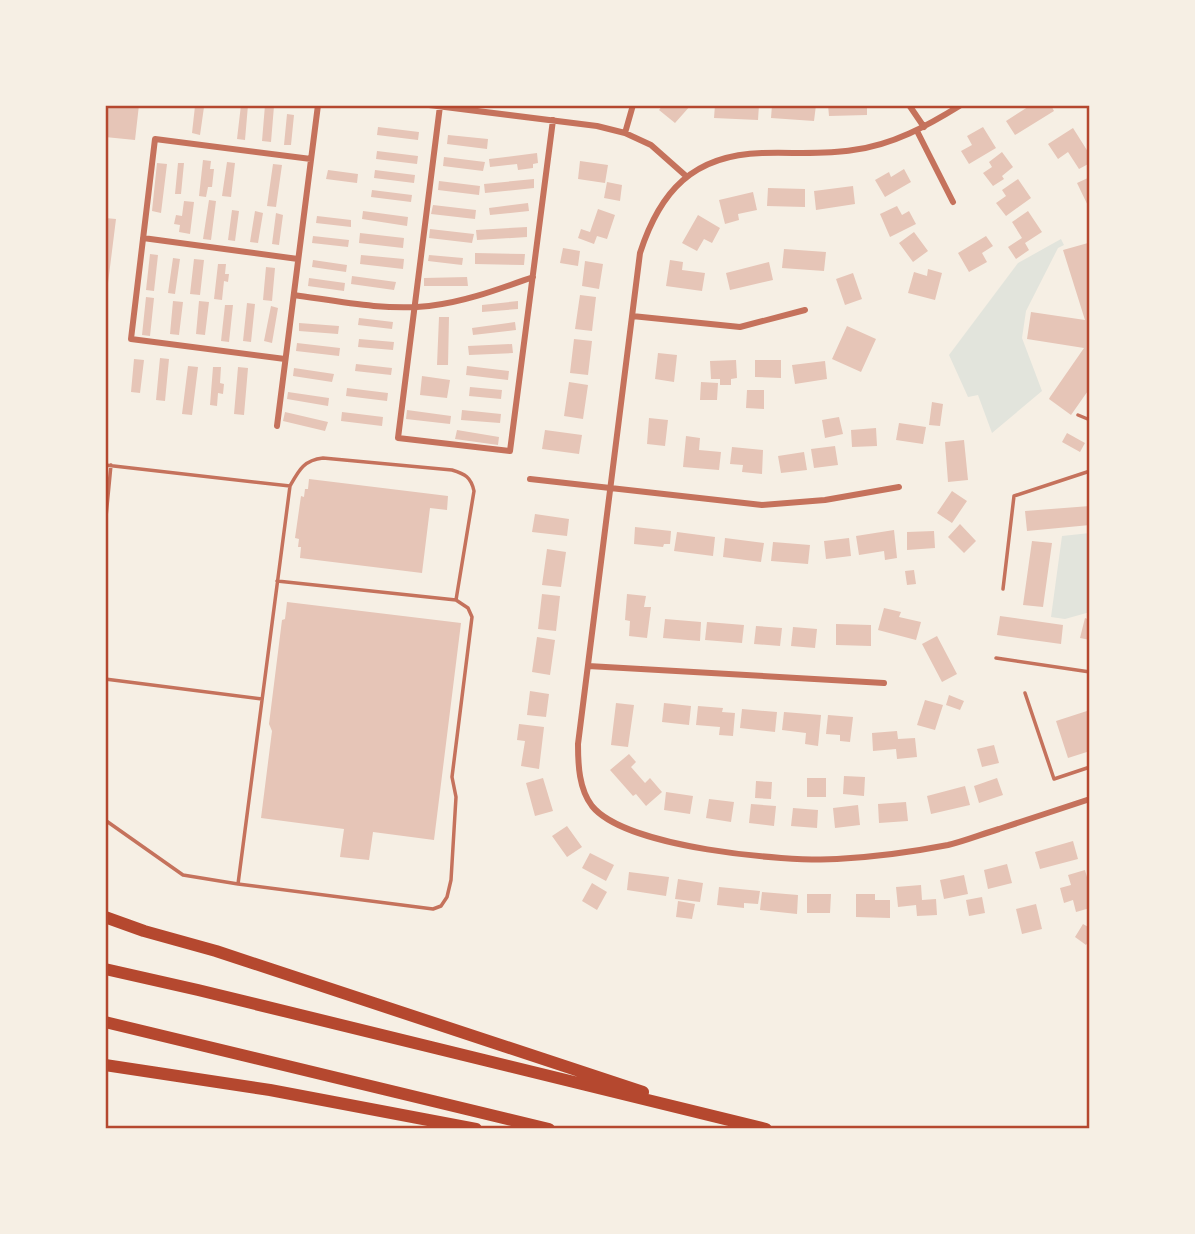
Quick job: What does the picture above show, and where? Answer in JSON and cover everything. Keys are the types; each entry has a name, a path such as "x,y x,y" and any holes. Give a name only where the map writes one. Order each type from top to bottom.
{"highway":[{"path":"105,917 578,1069 706,1115"},
{"path":"105,924 144,931"},
{"path":"105,969 766,1129"},
{"path":"105,1022 549,1129"},
{"path":"105,1066 270,1090 477,1129"}],"street":[{"path":"277,426 318,105"},
{"path":"429,105 597,126 625,133 650,145 686,176"},
{"path":"625,133 633,105"},
{"path":"909,105 953,202"},
{"path":"961,105 921,129 887,143 856,150 735,156 709,164 686,176 660,207 649,226 640,253 609,488 578,744 579,767 584,790 592,805 620,827 644,835 753,855 836,859 893,854 951,844 1090,799"},
{"path":"440,106 398,438 510,451 553,120"},
{"path":"285,359 131,339 155,139 311,159"},
{"path":"143,239 298,259"},
{"path":"294,295 354,304 414,307 462,301 533,277"},
{"path":"632,316 740,327 805,310"},
{"path":"530,479 762,505 825,500 899,487"},
{"path":"588,666 884,682"}],"lane":[{"path":"1078,415 1090,420"},
{"path":"238,884 290,486 300,468 312,459 323,458 452,470 465,474 472,481 474,491 456,600"},
{"path":"105,465 290,486"},
{"path":"105,527 111,465"},
{"path":"1003,589 1014,496 1090,471"},
{"path":"105,820 183,875 433,909 441,906 447,897 451,880 456,797 452,777 472,617 468,608 456,600 277,581"},
{"path":"996,658 1090,672"},
{"path":"105,679 262,699"},
{"path":"1025,693 1054,779 1090,766"}],"shaded area":[{"path":"1061,239 1064,245 1058,248 1026,311 1022,338 1042,391 992,433 978,395 968,397 949,355 1018,263"},
{"path":"1090,533 1090,612 1065,619 1051,617 1062,536"}],"building":[{"path":"105,105 139,105 135,140 105,137"},
{"path":"241,105 248,105 245,140 237,139"},
{"path":"265,105 274,106 271,142 262,141"},
{"path":"663,105 691,105 675,123 659,110"},
{"path":"715,105 759,105 758,120 714,118"},
{"path":"772,105 816,105 814,121 771,118"},
{"path":"828,105 867,105 867,115 829,116"},
{"path":"1031,105 1051,105 1054,111 1015,135 1006,121"},
{"path":"195,106 204,107 200,135 192,133"},
{"path":"287,114 294,115 291,145 284,145"},
{"path":"378,127 419,132 418,140 377,135"},
{"path":"983,127 996,148 969,164 961,151 972,145 967,136"},
{"path":"1073,128 1090,155 1090,163 1079,169 1068,152 1058,159 1048,144"},
{"path":"448,135 488,139 487,149 447,144"},
{"path":"377,151 418,156 417,164 376,159"},
{"path":"1002,152 1013,167 1002,176 1004,179 993,186 983,173 992,167 989,162"},
{"path":"537,153 538,163 533,164 533,168 518,170 517,164 490,167 489,159"},
{"path":"444,157 485,162 483,171 443,166"},
{"path":"203,160 211,161 210,169 214,169 212,187 208,187 206,197 199,196"},
{"path":"580,161 608,165 605,183 578,179"},
{"path":"227,162 235,163 231,197 222,196"},
{"path":"157,163 167,164 161,213 152,211"},
{"path":"178,163 184,163 181,194 175,194"},
{"path":"273,164 282,165 276,207 267,206"},
{"path":"904,169 911,182 885,197 875,180 889,172 891,177"},
{"path":"328,170 358,174 357,183 326,179"},
{"path":"375,170 415,175 414,183 374,178"},
{"path":"1090,177 1090,210 1077,183"},
{"path":"534,179 534,188 485,193 484,184"},
{"path":"1018,179 1031,198 1006,216 996,203 1006,196 1002,190"},
{"path":"439,181 480,186 479,195 438,190"},
{"path":"607,182 622,185 620,201 604,198"},
{"path":"853,186 855,204 816,210 814,191"},
{"path":"768,188 805,189 805,207 767,206"},
{"path":"372,190 412,195 411,202 371,197"},
{"path":"753,192 757,210 738,214 739,220 725,224 719,200"},
{"path":"209,200 216,201 211,240 203,239"},
{"path":"184,201 194,202 190,234 179,232 180,225 174,224 176,215 182,216"},
{"path":"528,203 529,211 490,215 489,208"},
{"path":"433,205 476,210 475,219 431,214"},
{"path":"897,206 902,215 909,211 916,224 890,237 880,214"},
{"path":"598,209 615,215 607,239 597,236 594,244 578,238 581,229 590,232"},
{"path":"232,210 239,211 235,241 228,240"},
{"path":"255,211 263,213 258,243 250,242"},
{"path":"363,211 408,217 407,226 362,219"},
{"path":"1028,211 1042,232 1025,243 1029,250 1016,259 1008,247 1022,238 1012,222"},
{"path":"276,213 283,215 279,245 272,244"},
{"path":"698,215 720,228 712,243 704,239 697,251 682,243"},
{"path":"317,216 351,220 351,227 316,223"},
{"path":"105,218 116,219 107,291 105,290"},
{"path":"527,227 527,237 477,240 476,230"},
{"path":"430,229 474,234 472,243 429,238"},
{"path":"914,232 928,251 913,262 899,243"},
{"path":"360,233 404,238 403,248 359,243"},
{"path":"313,236 349,240 348,247 312,243"},
{"path":"986,236 993,246 982,253 987,262 969,272 958,253"},
{"path":"1088,243 1090,388 1071,415 1049,399 1084,348 1027,339 1031,312 1085,320 1063,250"},
{"path":"563,248 580,251 578,266 560,263"},
{"path":"784,249 826,252 824,271 782,268"},
{"path":"475,253 525,254 524,265 475,264"},
{"path":"150,254 158,255 154,291 146,290"},
{"path":"361,255 404,259 403,269 360,264"},
{"path":"429,255 463,258 462,265 428,261"},
{"path":"173,258 180,259 175,294 168,293"},
{"path":"194,259 204,260 200,295 190,294"},
{"path":"313,260 347,265 346,272 312,267"},
{"path":"670,260 683,262 682,270 705,273 702,291 666,286"},
{"path":"585,261 603,264 599,289 582,286"},
{"path":"769,262 773,280 730,290 726,273"},
{"path":"218,264 226,264 225,274 229,274 228,282 224,281 222,300 214,299"},
{"path":"266,267 275,268 272,301 263,300"},
{"path":"928,269 942,273 935,300 908,293 914,272 927,276"},
{"path":"853,273 862,299 845,305 836,279"},
{"path":"352,276 396,282 394,290 351,284"},
{"path":"467,277 468,286 424,286 424,278"},
{"path":"309,278 345,283 344,291 308,286"},
{"path":"580,295 596,297 592,331 575,329"},
{"path":"146,297 154,298 150,336 142,335"},
{"path":"173,301 183,302 179,335 170,334"},
{"path":"199,301 209,302 205,335 196,334"},
{"path":"518,301 518,309 482,312 482,305"},
{"path":"247,303 255,304 251,342 243,341"},
{"path":"225,305 233,305 229,342 221,341"},
{"path":"271,306 278,308 272,343 264,341"},
{"path":"439,317 449,317 448,365 437,365"},
{"path":"359,318 393,322 392,329 358,325"},
{"path":"515,322 516,330 473,335 472,328"},
{"path":"299,323 339,326 338,334 299,331"},
{"path":"847,326 876,339 861,372 832,359"},
{"path":"359,339 394,342 393,350 358,347"},
{"path":"574,339 592,341 588,375 570,373"},
{"path":"297,343 340,348 339,356 296,351"},
{"path":"512,344 513,353 469,355 468,346"},
{"path":"658,353 677,355 674,382 655,379"},
{"path":"160,358 169,359 165,401 156,400"},
{"path":"134,359 144,360 140,393 131,392"},
{"path":"736,360 737,378 731,379 731,385 720,385 720,379 711,379 710,361"},
{"path":"755,360 781,360 781,378 755,377"},
{"path":"825,361 827,379 795,384 792,365"},
{"path":"356,364 392,368 391,375 355,371"},
{"path":"188,366 198,367 192,415 182,414"},
{"path":"467,366 509,371 508,380 466,375"},
{"path":"213,367 221,367 220,383 224,384 223,394 218,393 217,406 210,405"},
{"path":"238,367 248,368 244,415 234,414"},
{"path":"294,368 334,374 332,382 293,376"},
{"path":"422,376 450,380 447,398 420,395"},
{"path":"569,382 588,385 583,419 564,416"},
{"path":"701,382 718,383 717,400 700,400"},
{"path":"470,387 502,390 501,399 469,396"},
{"path":"347,388 388,393 387,401 346,396"},
{"path":"747,390 764,390 764,409 746,408"},
{"path":"288,392 329,398 328,406 287,399"},
{"path":"932,402 943,404 940,426 929,425"},
{"path":"407,410 451,416 450,424 406,419"},
{"path":"462,410 501,414 500,423 461,420"},
{"path":"285,412 328,422 325,431 283,421"},
{"path":"342,412 383,417 382,426 341,421"},
{"path":"839,417 843,434 825,438 822,420"},
{"path":"649,418 668,420 665,446 647,444"},
{"path":"899,423 926,427 923,444 896,440"},
{"path":"876,428 877,446 852,447 851,430"},
{"path":"457,430 499,437 498,445 455,439"},
{"path":"545,430 582,435 579,454 542,449"},
{"path":"1067,433 1085,443 1080,452 1062,442"},
{"path":"686,436 700,438 699,450 721,452 719,470 683,467"},
{"path":"964,440 968,480 948,482 945,442"},
{"path":"835,446 838,465 814,468 811,449"},
{"path":"732,447 763,450 762,474 742,472 743,465 730,464"},
{"path":"804,452 807,470 781,473 778,456"},
{"path":"309,479 448,496 447,510 430,508 422,573 300,558 299,539 295,538 301,496 304,497 305,489 308,489"},
{"path":"952,491 967,501 952,523 937,513"},
{"path":"1090,506 1090,525 1027,531 1025,511"},
{"path":"535,514 569,519 567,536 532,532"},
{"path":"960,524 976,541 964,553 948,537"},
{"path":"635,527 671,531 670,544 664,544 663,547 634,544"},
{"path":"894,530 897,558 885,560 884,551 859,555 856,536"},
{"path":"934,531 935,548 907,550 907,532"},
{"path":"677,532 715,537 713,556 674,551"},
{"path":"725,538 764,543 761,562 723,557"},
{"path":"849,538 851,556 826,559 824,541"},
{"path":"1032,541 1052,543 1043,607 1023,605"},
{"path":"773,542 810,545 808,564 771,561"},
{"path":"547,549 566,552 561,587 542,585"},
{"path":"914,570 916,584 907,585 905,571"},
{"path":"542,594 560,596 556,631 538,629"},
{"path":"627,594 646,596 644,607 651,607 647,638 629,636 630,621 625,620"},
{"path":"287,602 461,623 434,840 373,832 369,860 340,857 344,829 261,818 272,731 269,724 282,620 285,619"},
{"path":"884,608 901,612 899,617 921,622 916,640 878,630"},
{"path":"1000,616 1063,625 1061,644 997,635"},
{"path":"1085,618 1090,620 1090,640 1080,638"},
{"path":"665,619 701,622 700,641 663,638"},
{"path":"707,622 744,625 742,643 705,640"},
{"path":"836,624 871,625 871,646 836,645"},
{"path":"756,626 782,628 780,646 754,644"},
{"path":"793,627 817,629 815,648 791,646"},
{"path":"937,636 957,674 942,682 922,644"},
{"path":"537,637 555,640 550,675 532,672"},
{"path":"530,691 549,694 546,717 527,715"},
{"path":"949,695 964,701 960,710 946,705"},
{"path":"925,700 943,705 935,730 917,725"},
{"path":"616,703 634,705 628,747 611,745"},
{"path":"664,703 691,706 689,725 662,722"},
{"path":"698,706 723,708 722,712 735,713 733,736 719,735 720,727 696,725"},
{"path":"742,709 777,712 775,732 740,728"},
{"path":"1090,710 1090,751 1068,758 1056,721"},
{"path":"784,712 821,715 818,746 805,744 806,733 782,730"},
{"path":"828,715 853,717 850,742 840,741 840,735 826,734"},
{"path":"519,724 544,727 539,769 521,766 525,741 517,740"},
{"path":"897,731 898,739 915,738 917,757 897,759 896,749 873,751 872,733"},
{"path":"994,745 999,763 982,767 977,749"},
{"path":"629,754 636,762 631,767 645,783 650,778 662,792 646,806 636,794 633,796 610,770"},
{"path":"844,776 865,777 864,796 843,794"},
{"path":"543,778 553,811 535,816 526,783"},
{"path":"807,778 826,778 826,797 807,797"},
{"path":"997,778 1003,795 979,803 974,786"},
{"path":"756,781 772,782 771,799 755,798"},
{"path":"965,786 970,805 931,814 927,796"},
{"path":"666,792 693,796 690,814 664,810"},
{"path":"709,799 734,802 731,822 706,818"},
{"path":"906,802 908,821 879,823 878,804"},
{"path":"751,804 776,806 774,826 749,823"},
{"path":"858,805 860,825 835,828 833,808"},
{"path":"793,808 818,810 817,828 791,826"},
{"path":"567,826 582,847 567,857 552,836"},
{"path":"1073,841 1078,859 1040,869 1035,852"},
{"path":"590,853 614,865 606,881 582,868"},
{"path":"1007,864 1012,883 988,889 984,870"},
{"path":"1085,870 1090,888 1090,908 1076,912 1073,900 1064,903 1060,888 1071,885 1068,875"},
{"path":"629,872 669,877 666,896 627,890"},
{"path":"964,875 968,894 944,899 940,880"},
{"path":"678,879 703,883 700,902 675,899"},
{"path":"592,883 607,892 597,910 582,901"},
{"path":"921,885 922,900 936,899 937,915 917,916 916,905 898,907 896,887"},
{"path":"719,887 760,891 758,904 744,903 744,908 717,905"},
{"path":"762,892 798,895 797,914 760,910"},
{"path":"807,894 831,894 830,913 807,913"},
{"path":"856,894 875,894 875,900 890,900 890,918 856,917"},
{"path":"982,897 985,913 969,916 966,900"},
{"path":"678,901 695,904 692,919 676,917"},
{"path":"1036,904 1042,929 1022,934 1016,909"},
{"path":"1083,924 1090,928 1090,939 1086,945 1075,937"}]}
